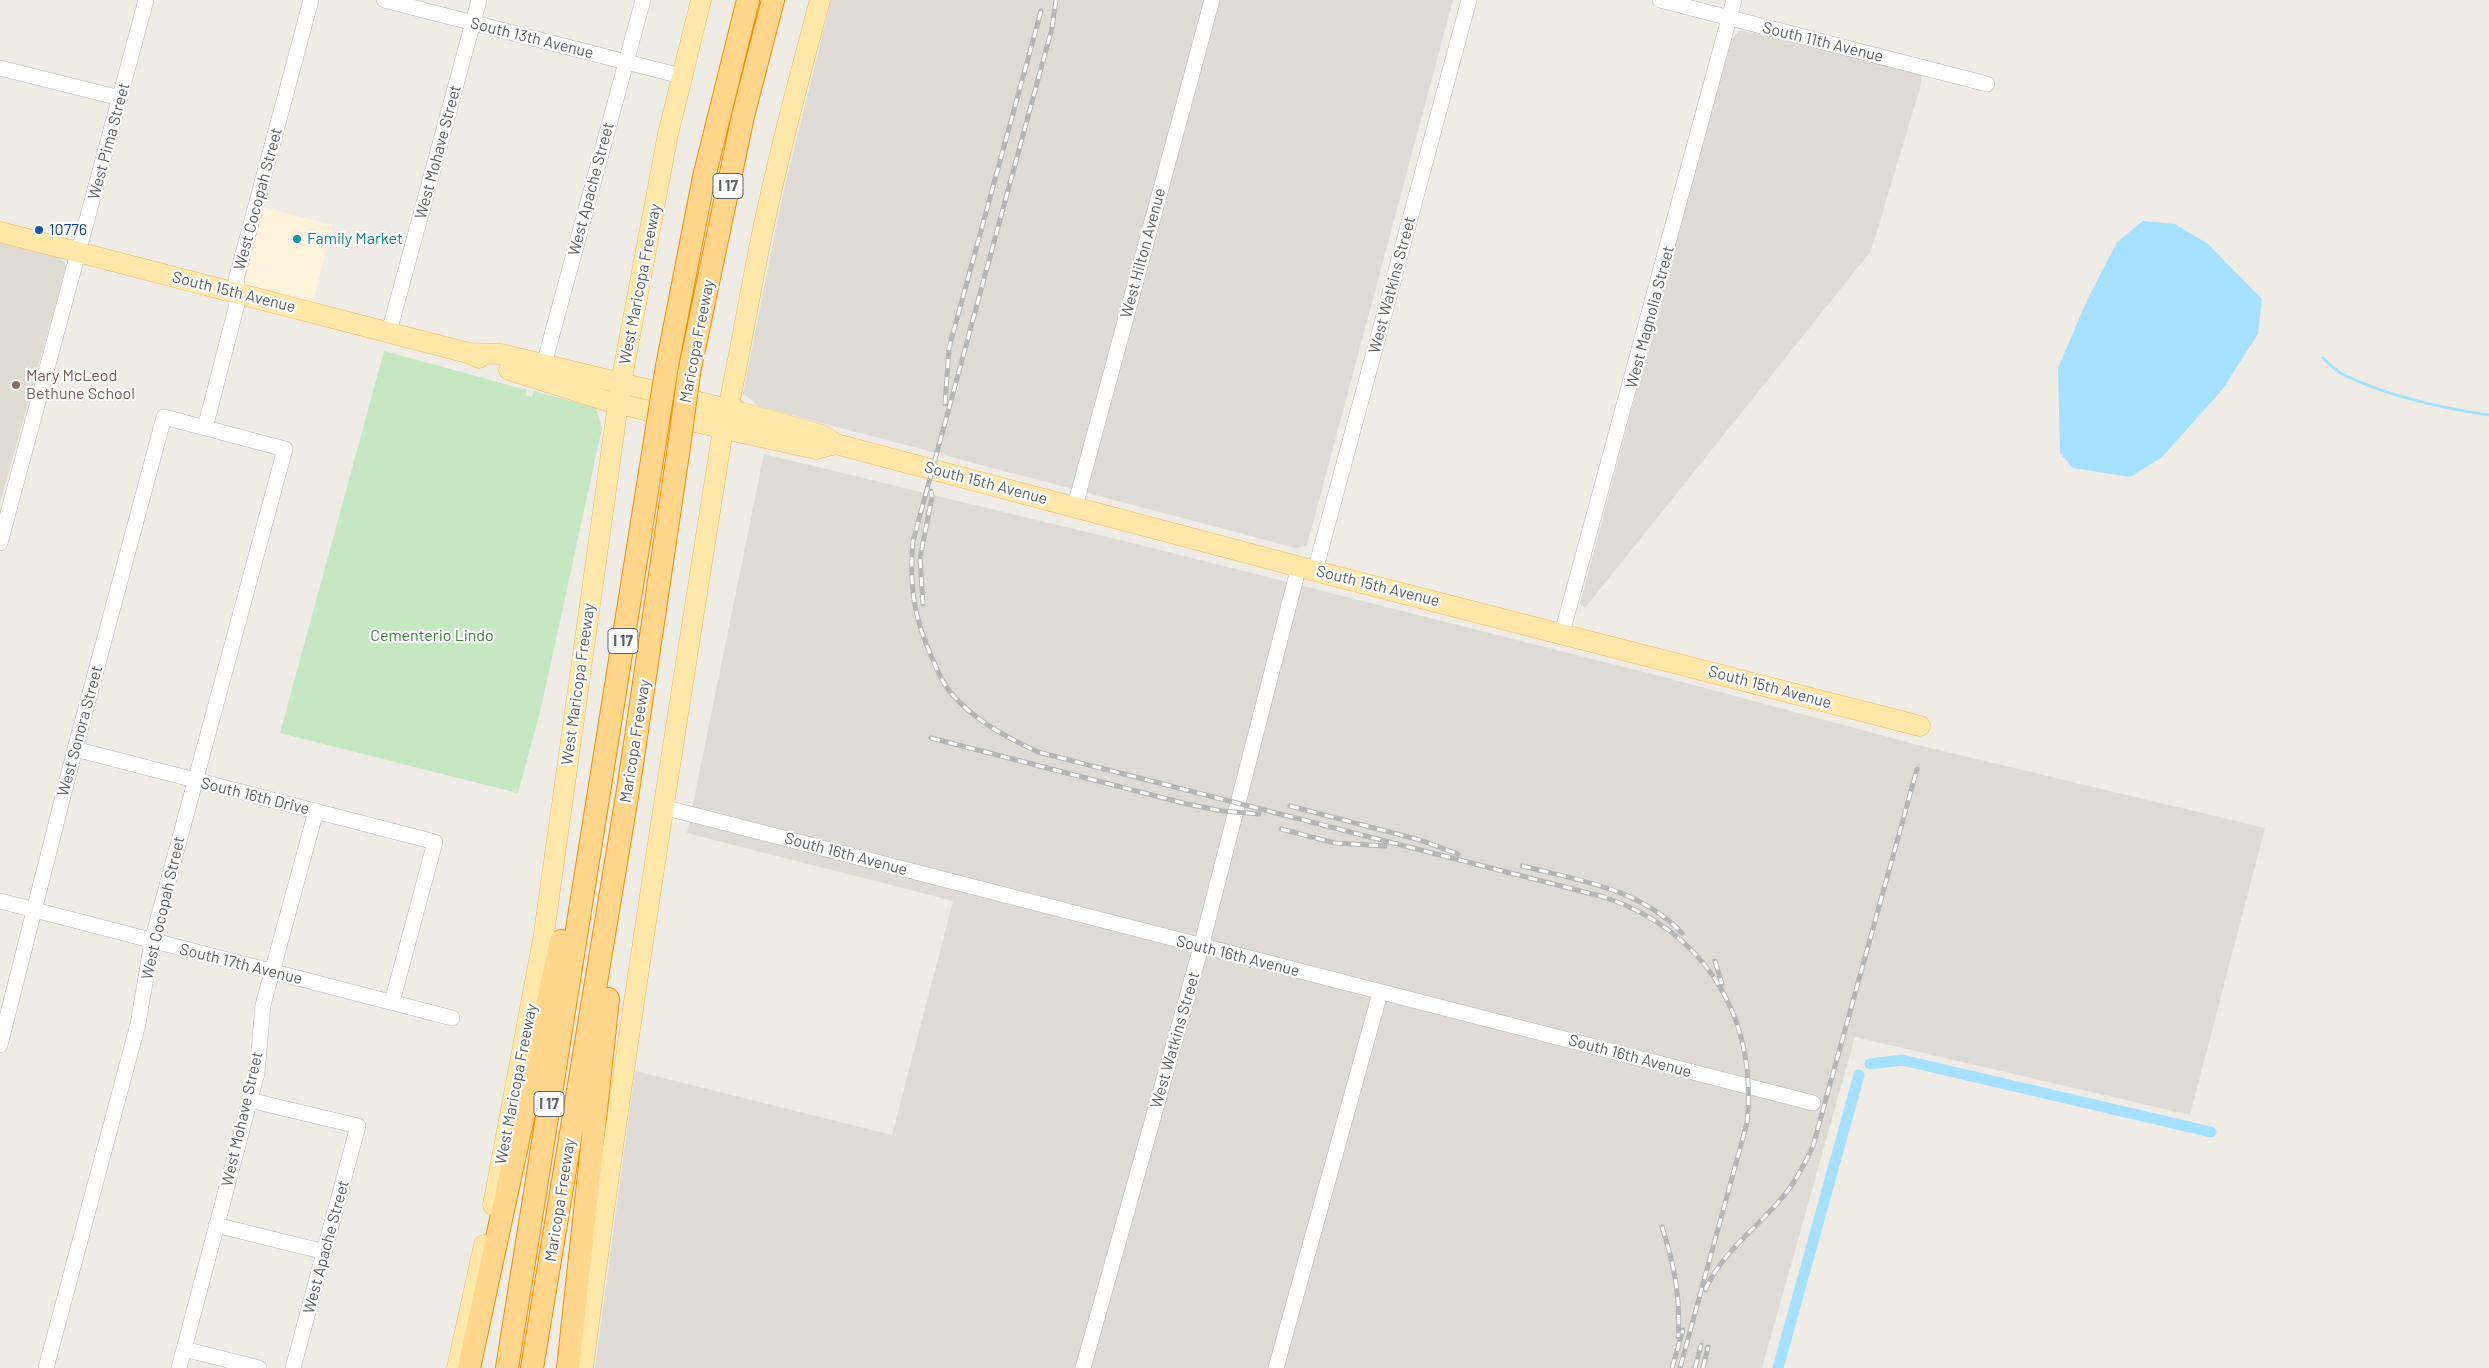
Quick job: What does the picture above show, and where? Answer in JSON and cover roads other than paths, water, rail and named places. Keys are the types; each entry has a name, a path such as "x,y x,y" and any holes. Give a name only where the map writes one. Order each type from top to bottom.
{"highway":[{"name":"Maricopa Freeway","path":"507,1368 667,366 704,177 748,0"},
{"name":"Maricopa Freeway","path":"532,1368 614,876 690,373 743,116 773,0"},
{"path":"469,1368 576,865 591,841"},
{"path":"568,1368 615,932 614,876"}],"main road":[{"name":"West Maricopa Freeway","path":"457,1368 496,1188 543,940 621,383 681,76 701,0"},
{"path":"583,1368 603,1211 663,807 726,419 759,250 791,110 820,0"},
{"name":"South 15th Avenue","path":"0,232 468,353 498,367 621,383 816,449 836,444 1920,726"},
{"name":"South 15th Avenue","path":"542,372 618,403 726,419"}],"street":[{"name":"West Pima Street","path":"0,543 146,0"},
{"name":"West Cocopah Street","path":"46,1368 138,1024 152,941 285,449 205,428 239,294 237,274 311,0"},
{"name":"South 13th Avenue","path":"384,0 681,76"},
{"name":"West Mohave Street","path":"389,332 479,0"},
{"name":"West Apache Street","path":"542,372 643,0"},
{"name":"West Hilton Avenue","path":"1075,506 1212,0"},
{"name":"West Watkins Street","path":"1083,1368 1307,568 1469,0"},
{"name":"South 11th Avenue","path":"1660,0 1987,84"},
{"name":"West Magnolia Street","path":"1562,633 1734,0"},
{"path":"0,68 120,98"},
{"name":"West Sonora Street","path":"0,1045 75,748 164,417 205,428"},
{"name":"South 16th Drive","path":"75,748 435,842 392,1002"},
{"name":"South 16th Avenue","path":"663,807 1813,1103"},
{"name":"West Mohave Street","path":"179,1368 259,1058 263,1005 316,811"},
{"name":"South 17th Avenue","path":"0,901 452,1018"},
{"path":"1276,1368 1380,993"},
{"name":"West Apache Street","path":"249,1100 358,1126 293,1368"},
{"path":"216,1225 325,1252"},
{"path":"184,1349 259,1368"}],"water":[{"path":"2143,221 2175,224 2208,244 2262,299 2258,334 2222,390 2162,457 2130,477 2073,468 2060,453 2058,368 2088,298 2117,242"}],"waterway":[{"path":"2323,358 2341,373 2378,389 2434,405 2489,415"},
{"path":"1870,1064 1902,1060 2211,1132"},
{"path":"1778,1368 1859,1075"}],"railway":[{"path":"1056,0 1052,28 913,541 912,573 914,602 921,630 938,672 948,689 970,712 1003,734 1038,752 1604,897 1640,912 1670,932 1697,956 1718,983 1733,1014 1744,1048 1748,1084 1747,1123 1680,1368"},
{"path":"945,404 949,348 1041,11"},
{"path":"923,604 920,558 932,497 931,491"},
{"path":"931,738 1187,804 1222,811 1259,814"},
{"path":"1705,1290 1730,1252 1786,1193 1799,1174 1813,1146 1917,769"},
{"path":"1290,806 1420,840 1458,854"},
{"path":"1281,829 1335,843 1385,846"},
{"path":"1522,866 1587,882 1628,896 1665,918 1682,933"},
{"path":"1715,961 1722,984"},
{"path":"1662,1227 1676,1281 1678,1337"},
{"path":"1672,1368 1683,1330"},
{"path":"1695,1368 1701,1345"},
{"path":"1703,1368 1708,1347"}],"place":[{"name":"10776","path":"39,230"},
{"name":"Family Market","path":"297,239"},
{"name":"Mary McLeod Bethune School","path":"16,385"}],"park label":[{"name":"Cementerio Lindo","path":"432,636"}]}
